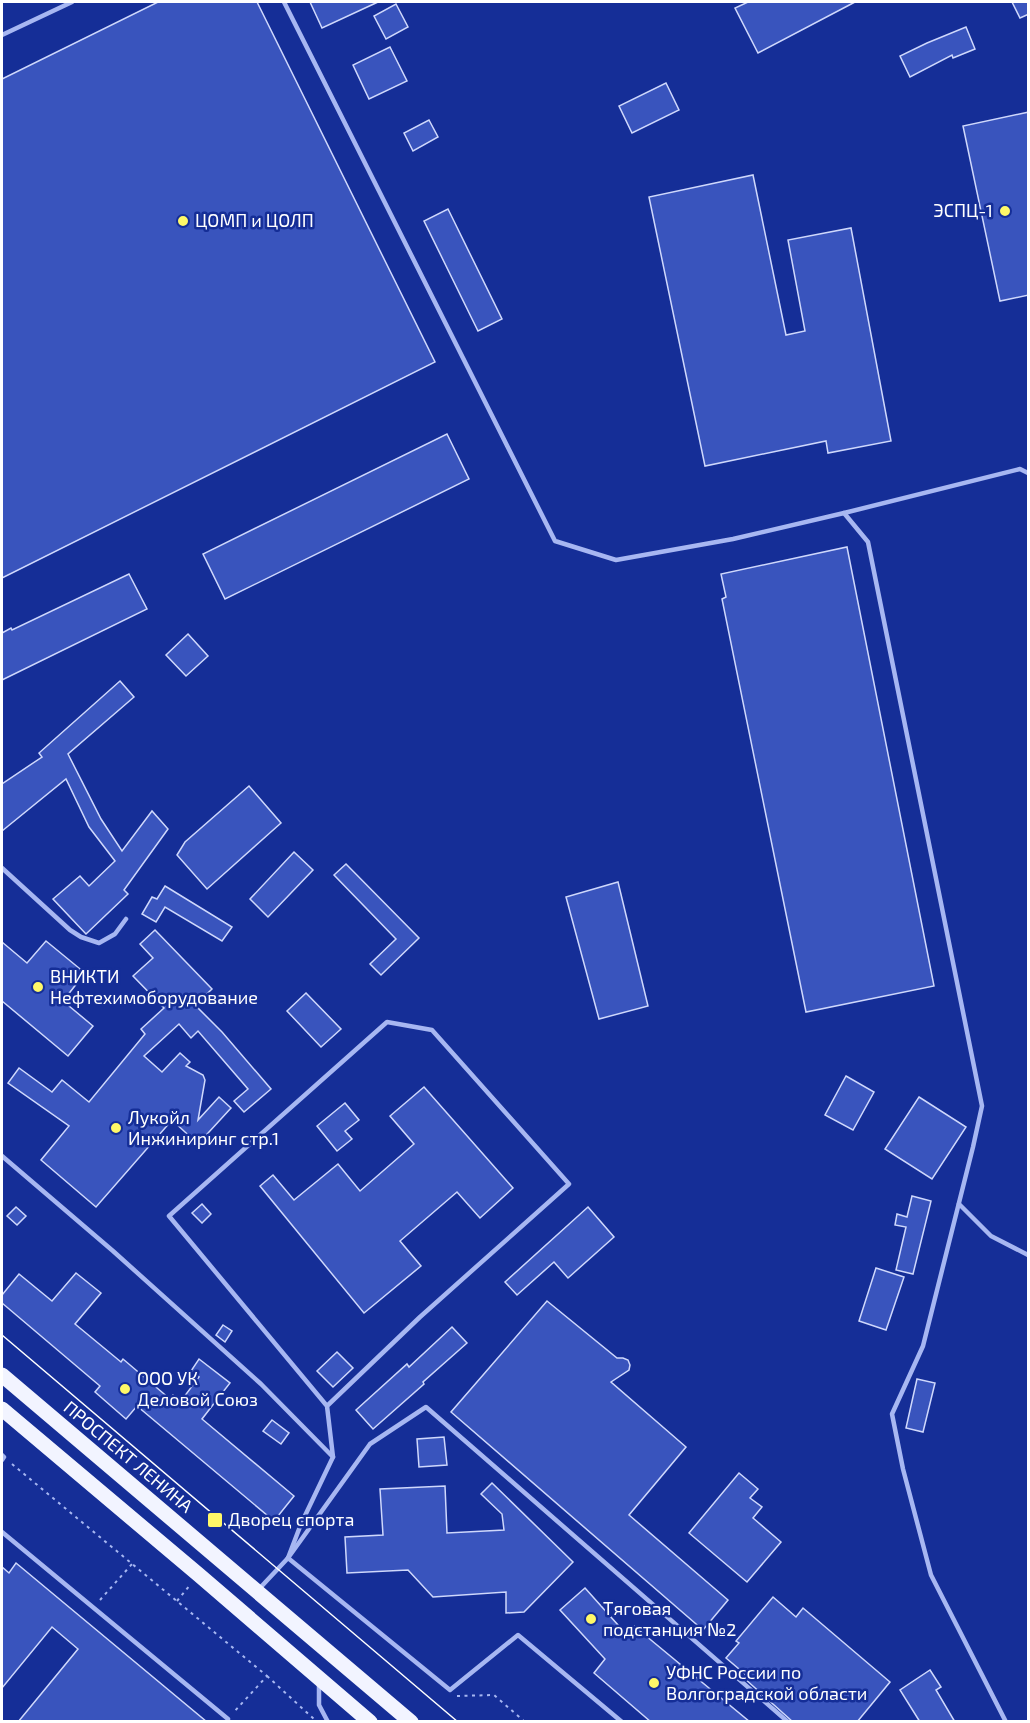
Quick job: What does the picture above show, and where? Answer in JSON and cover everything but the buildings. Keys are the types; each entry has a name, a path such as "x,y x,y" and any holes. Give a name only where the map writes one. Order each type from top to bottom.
{"main road":[{"name":"ПРОСПЕКТ ЛЕНИНА","path":"2,1375 411,1722"},
{"path":"2,1409 370,1722"},
{"path":"240,1611 258,1591"}],"lane":[{"path":"2,35 72,2"},
{"path":"284,2 555,542 616,560 733,539 1020,469 1029,473"},
{"path":"844,513 868,542 982,1106 923,1346 892,1414 903,1469 931,1575 1006,1722"},
{"path":"2,868 47,910 81,937 99,943 115,934 126,919"},
{"path":"288,1558 301,1524 333,1457 327,1406 169,1216 387,1022 432,1030 569,1184 420,1317 327,1406"},
{"path":"2,1156 113,1251 261,1384 333,1457"},
{"path":"959,1204 991,1236 1029,1255"},
{"path":"258,1591 288,1558 370,1444 426,1407 788,1722"},
{"path":"2,1532 228,1719"},
{"path":"288,1558 450,1690 519,1635 622,1722"},
{"path":"319,1677 319,1705 328,1722"}],"path":[{"path":"2,1458 267,1676 317,1722"},
{"path":"92,1608 132,1564"},
{"path":"228,1719 267,1676"},
{"path":"450,1690 457,1696 494,1695 525,1722"}],"tram line":[{"path":"2,1335 458,1722"}],"place":[{"name":"ЭСПЦ-1","path":"1005,211"},
{"name":"ЦОМП и ЦОЛП","path":"183,221"},
{"name":"ВНИКТИ Нефтехимоборудование","path":"38,987"},
{"name":"Лукойл Инжиниринг стр.1","path":"116,1128"},
{"name":"ООО УК Деловой Союз","path":"125,1389"},
{"name":"Дворец спорта","path":"215,1520"},
{"name":"Тяговая подстанция №2","path":"591,1619"},
{"name":"УФНС России по Волгоградской области","path":"654,1683"}]}
